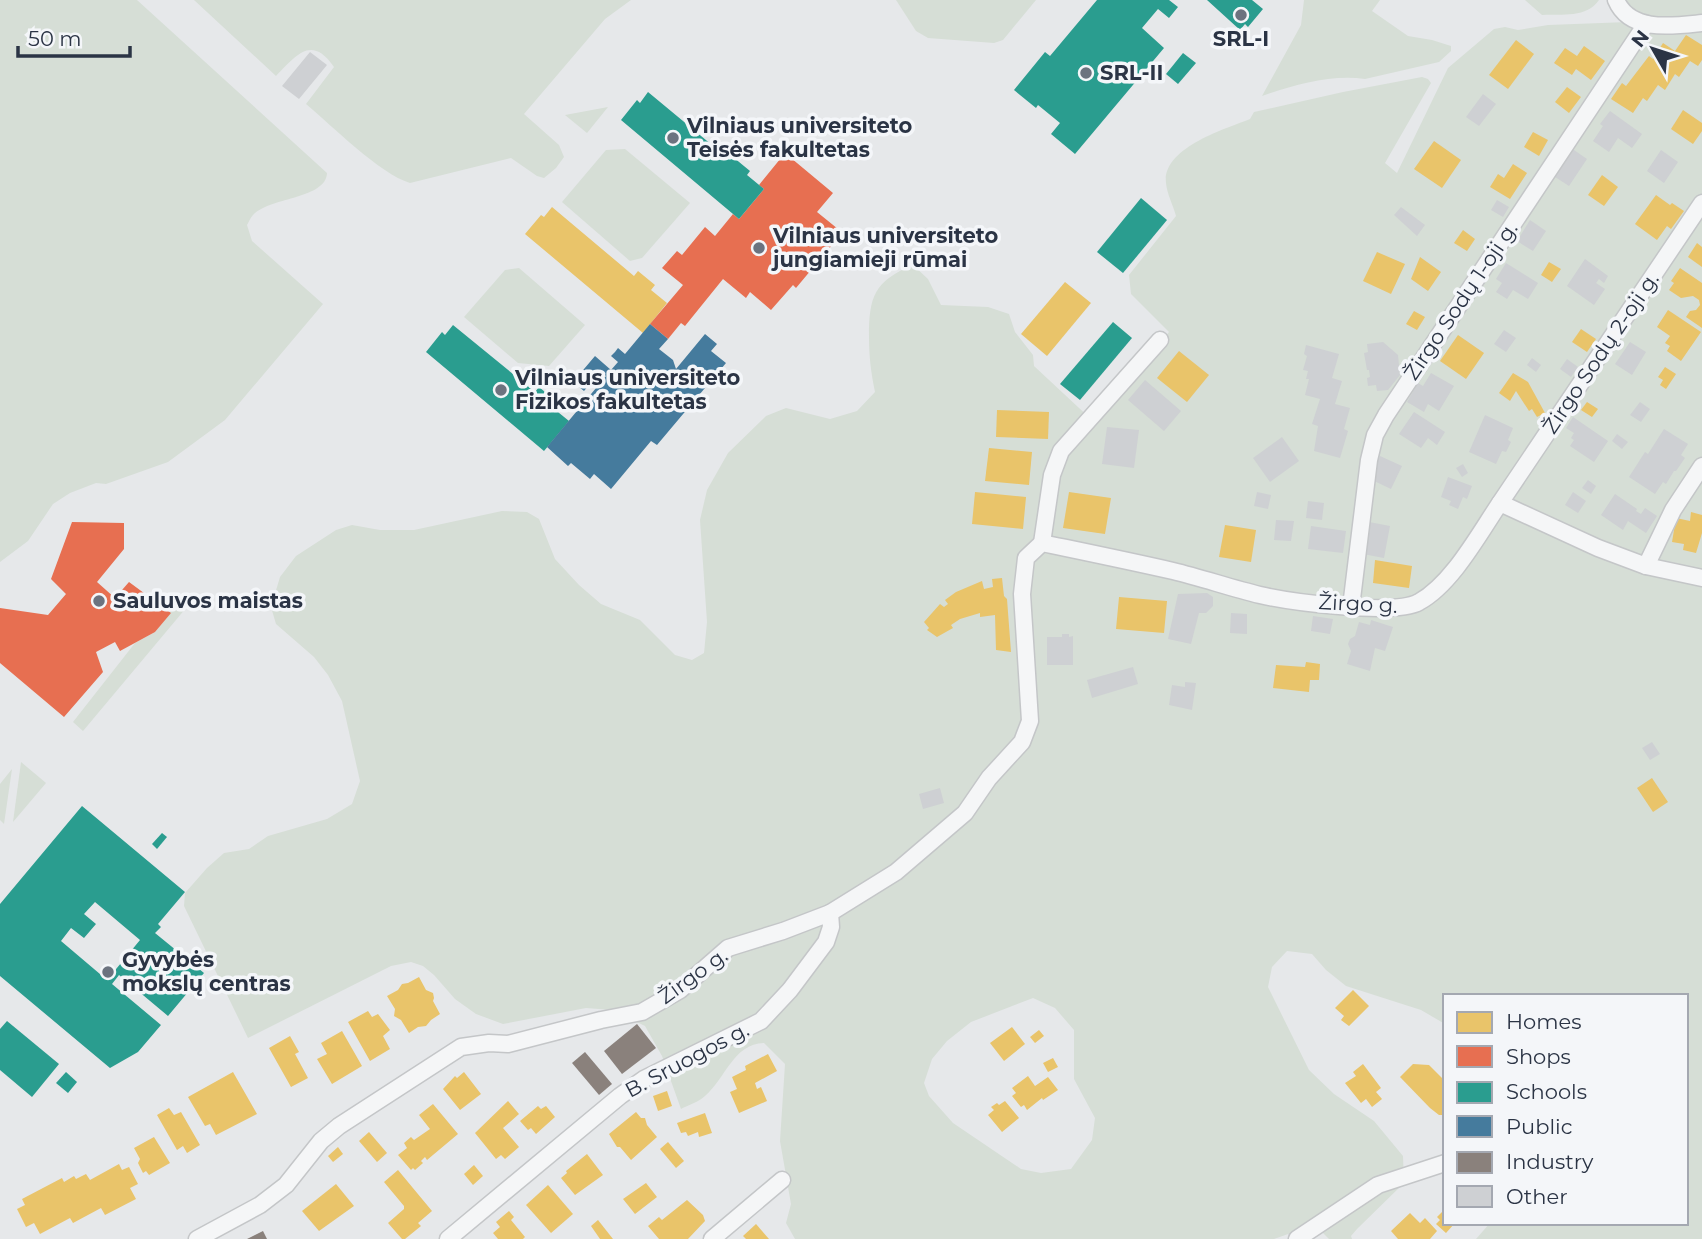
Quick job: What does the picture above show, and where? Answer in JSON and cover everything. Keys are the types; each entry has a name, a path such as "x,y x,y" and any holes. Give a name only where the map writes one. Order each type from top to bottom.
{"street":[{"path":"1616,0 1624,13 1633,20 1646,24 1670,26 1702,23"},
{"name":"Žirgo Sodų 1-oji g.","path":"1351,607 1369,460 1380,425 1646,24"},
{"name":"Žirgo Sodų 2-oji g.","path":"1500,503 1702,203"},
{"name":"Žirgo g.","path":"197,1239 260,1205 286,1185 321,1141 340,1126 461,1047 489,1043 508,1044 642,1012 680,990 728,948 830,913 896,872 957,821 989,778 1022,741 1030,721 1022,594 1026,558 1042,543 1052,475 1061,452 1160,340"},
{"path":"1646,565 1673,510 1702,466"},
{"path":"1500,503 1598,548 1646,565 1702,578"},
{"name":"Žirgo g.","path":"1042,543 1204,578 1261,596 1351,607 1407,607 1420,602 1438,587 1500,503"},
{"name":"B. Sruogos g.","path":"448,1239 644,1079 761,1021 790,990 826,942 831,927 830,913"},
{"path":"1297,1239 1378,1185 1443,1163"},
{"path":"712,1239 782,1180"}],"shaded area":[{"path":"0,0 137,0 327,173 324,182 317,188 261,209 252,216 247,225 252,241 323,304 225,420 168,462 106,484 96,483 70,493 53,504 28,541 0,562"},
{"path":"194,0 631,0 605,19 524,114 559,145 564,157 544,178 511,158 410,183 371,160 306,104 334,67 326,57 311,50 304,52 276,76"},
{"path":"896,0 1036,0 1003,40 994,43 928,38 916,31"},
{"path":"1304,0 1380,0 1372,11 1408,36 1451,46 1451,51 1439,62 1365,79 1339,78 1313,82 1262,96 1301,25"},
{"path":"1525,0 1599,0 1588,10 1581,12 1542,15"},
{"path":"1625,0 1702,0 1702,1239 1476,1239 1488,1225 1688,1225 1688,994 1443,994 1443,1023 1421,1010 1346,986 1312,954 1287,951 1272,967 1268,987 1309,1070 1334,1094 1374,1121 1403,1156 1404,1183 1357,1229 1351,1236 1352,1239 1329,1239 1323,1233 1291,1233 1274,1239 795,1239 786,1223 791,1204 780,1141 785,1064 764,1043 753,1045 737,1055 705,1096 681,1109 662,1056 645,1026 612,1010 586,1008 503,1024 476,1014 455,999 423,966 411,962 391,966 248,1038 184,906 185,893 224,853 249,849 268,836 327,819 352,804 360,781 342,701 328,675 314,657 276,624 271,607 280,577 296,556 336,530 352,525 380,530 414,530 502,511 527,512 539,519 555,559 579,585 601,604 640,620 675,655 692,660 704,653 707,622 700,520 707,490 728,453 766,416 786,408 830,419 857,411 875,392 869,351 870,311 876,292 890,277 913,265 928,279 941,305 988,307 1009,314 1015,332 1033,355 1034,366 1093,421 1169,332 1131,294 1129,275 1176,216 1166,183 1167,171 1184,150 1211,134 1250,119 1254,112 1422,77 1431,83 1385,163 1397,173 1448,68 1494,29 1505,27 1518,30 1548,25 1628,22 1632,8","holes":["1033,998 1055,1008 1074,1030 1074,1079 1095,1118 1092,1140 1071,1169 1041,1173 1021,1169 953,1123 929,1096 924,1083 932,1059 947,1041 971,1022"]},
{"path":"608,107 587,133 565,115"},
{"path":"625,149 690,203 642,258 630,261 562,202 606,150"},
{"path":"519,268 585,325 549,366 518,363 464,317 505,270"},
{"path":"173,598 186,608 83,731 73,722 135,643 155,632 170,613 165,608"},
{"path":"21,762 46,783 13,822"},
{"path":"12,769 4,824 0,820 0,784"}],"building: Homes":[{"path":"1686,35 1702,45 1702,60 1698,66 1690,61 1679,77 1675,74 1665,90 1658,85 1647,101 1643,98 1633,113 1611,99 1622,83 1626,86 1649,56 1653,59 1663,43 1675,51"},
{"path":"1516,40 1534,54 1508,89 1489,75"},
{"path":"1584,46 1605,61 1591,80 1576,69 1572,75 1554,63 1565,48 1577,56"},
{"path":"1567,87 1581,97 1569,113 1555,102"},
{"path":"1683,110 1702,123 1702,131 1693,144 1671,129"},
{"path":"1533,132 1548,140 1539,156 1524,147"},
{"path":"1434,141 1461,160 1442,188 1414,169"},
{"path":"1513,164 1527,173 1510,199 1490,187 1498,174 1504,178"},
{"path":"1602,175 1618,187 1604,206 1588,195"},
{"path":"1656,195 1684,211 1671,229 1667,226 1657,240 1635,224"},
{"path":"552,207 634,276 638,271 655,285 651,290 667,303 643,333 525,234 541,215 544,217"},
{"path":"1463,230 1475,239 1467,251 1454,243"},
{"path":"1697,243 1702,247 1702,267 1688,257"},
{"path":"1377,252 1405,264 1391,294 1363,281"},
{"path":"1420,257 1441,272 1428,291 1411,279"},
{"path":"1549,262 1561,269 1552,282 1541,275"},
{"path":"1680,268 1702,283 1702,328 1686,317 1700,305 1699,300 1693,296 1681,298 1669,290 1674,283 1671,281"},
{"path":"1065,282 1091,303 1047,356 1021,334"},
{"path":"1668,310 1701,332 1681,361 1667,351 1670,346 1665,343 1670,336 1657,327"},
{"path":"1414,311 1425,317 1417,330 1406,324"},
{"path":"1581,329 1596,339 1587,352 1572,342"},
{"path":"1458,335 1484,353 1466,379 1440,361"},
{"path":"1179,351 1209,375 1187,402 1157,378"},
{"path":"1665,367 1676,374 1666,389 1660,385 1663,380 1658,377"},
{"path":"1513,373 1528,382 1545,413 1537,417 1532,409 1529,411 1516,391 1510,401 1499,393"},
{"path":"1587,402 1598,409 1592,417 1581,410"},
{"path":"997,410 1049,412 1048,439 996,437"},
{"path":"989,448 1032,452 1029,485 985,481"},
{"path":"975,492 1026,497 1023,529 972,524"},
{"path":"1069,492 1111,498 1105,534 1063,528"},
{"path":"1691,512 1702,515 1702,533 1696,553 1683,550 1684,544 1672,542 1676,518 1690,521"},
{"path":"1225,525 1256,530 1251,562 1219,557"},
{"path":"1375,560 1412,566 1409,588 1373,583"},
{"path":"1002,578 1004,596 1007,599 1011,652 996,650 995,615 980,617 980,613 960,619 951,625 953,628 937,637 927,630 929,628 924,622 940,604 944,607 948,604 945,600 956,592 982,581 984,589 993,587 992,579"},
{"path":"1119,597 1167,601 1164,633 1116,629"},
{"path":"1306,662 1320,664 1319,680 1310,680 1309,692 1273,688 1276,665 1305,667"},
{"path":"1652,778 1668,802 1653,812 1637,788"},
{"path":"419,977 426,990 433,993 433,1001 440,1014 426,1026 418,1027 409,1033 401,1020 394,1016 395,1009 387,996 398,990 402,984"},
{"path":"1353,990 1369,1006 1349,1026 1341,1020 1344,1016 1335,1008"},
{"path":"368,1011 372,1017 378,1014 390,1030 383,1036 390,1049 370,1061 348,1022"},
{"path":"1012,1027 1025,1044 1004,1061 990,1043"},
{"path":"1039,1030 1044,1036 1035,1043 1030,1037"},
{"path":"342,1031 362,1066 332,1084 317,1059 327,1054 321,1043"},
{"path":"290,1036 299,1052 295,1054 308,1078 291,1087 269,1048"},
{"path":"768,1054 777,1071 755,1083 757,1089 761,1087 767,1101 739,1113 730,1092 737,1089 732,1077 746,1070 745,1066"},
{"path":"1053,1058 1058,1067 1048,1072 1043,1063"},
{"path":"1363,1064 1381,1088 1376,1092 1382,1099 1372,1107 1366,1099 1361,1103 1345,1083 1356,1076 1353,1072"},
{"path":"1413,1064 1429,1065 1443,1079 1443,1115 1430,1108 1400,1077"},
{"path":"233,1072 257,1114 216,1135 210,1124 205,1126 188,1097"},
{"path":"464,1072 481,1094 460,1110 443,1089 455,1076 457,1078"},
{"path":"1028,1076 1035,1086 1048,1077 1058,1090 1027,1110 1012,1096 1016,1093 1012,1088"},
{"path":"667,1091 672,1106 658,1111 653,1096"},
{"path":"508,1101 519,1114 503,1128 519,1147 505,1159 501,1155 496,1159 475,1133"},
{"path":"1005,1101 1019,1118 1002,1132 988,1115 994,1110 991,1107"},
{"path":"433,1104 458,1134 427,1160 425,1157 415,1170 411,1170 398,1155 407,1148 404,1143 411,1137 414,1140 430,1129 419,1115"},
{"path":"538,1106 541,1109 546,1106 555,1117 536,1134 520,1121"},
{"path":"169,1108 174,1115 181,1112 200,1145 187,1153 183,1146 177,1150 157,1115"},
{"path":"636,1112 641,1118 645,1118 657,1137 631,1160 617,1147 609,1134"},
{"path":"705,1113 712,1133 699,1137 698,1132 688,1136 686,1132 681,1133 677,1123"},
{"path":"369,1132 387,1153 377,1162 359,1141"},
{"path":"154,1137 170,1163 149,1175 146,1171 143,1173 134,1148"},
{"path":"668,1142 684,1161 676,1168 660,1149"},
{"path":"338,1147 343,1154 333,1162 328,1156"},
{"path":"587,1154 603,1175 575,1195 561,1178"},
{"path":"119,1164 122,1170 129,1167 138,1184 130,1188 136,1199 105,1215 101,1208 73,1223 70,1218 40,1234 34,1223 26,1227 17,1209 25,1205 22,1199 62,1178 64,1182 74,1176 76,1179 86,1174 90,1180"},
{"path":"474,1165 483,1176 473,1185 464,1174"},
{"path":"398,1170 432,1211 418,1223 421,1226 405,1239 388,1223 404,1209 384,1182"},
{"path":"646,1183 657,1197 635,1214 623,1199"},
{"path":"336,1184 354,1206 319,1231 302,1211"},
{"path":"548,1185 573,1214 551,1233 526,1205"},
{"path":"687,1200 703,1215 705,1221 688,1239 659,1239 648,1226 659,1217 662,1220"},
{"path":"509,1211 514,1217 511,1220 525,1237 523,1239 498,1239 493,1233 500,1227 496,1222"},
{"path":"1443,1211 1443,1225 1453,1225 1446,1233 1436,1224 1440,1220 1437,1217"},
{"path":"1410,1213 1420,1223 1425,1218 1437,1231 1430,1239 1398,1239 1391,1231"},
{"path":"598,1220 613,1239 600,1239 591,1226"},
{"path":"756,1224 769,1239 746,1239 743,1236"}],"building: Shops":[{"name":"Vilniaus universiteto jungiamieji rūmai","path":"785,153 833,193 817,212 838,229 828,242 832,245 796,288 793,285 771,310 750,292 746,298 723,279 685,326 681,323 668,339 650,324 683,285 662,268 677,251 682,255 705,227 715,236 733,214 739,219 764,189 759,185"},
{"path":"72,522 124,523 124,549 97,582 115,598 129,582 171,613 155,632 120,651 115,642 96,652 103,672 64,717 0,663 0,608 48,615 66,594 51,579"}],"building: Schools":[{"name":"SRL-II","path":"1097,0 1169,0 1178,7 1169,18 1158,9 1142,28 1164,48 1075,154 1051,134 1060,123 1014,90 1045,52 1050,56"},
{"name":"SRL-I","path":"1207,0 1252,0 1263,9 1248,27 1245,24 1240,30"},
{"path":"1183,53 1196,63 1178,84 1166,74"},
{"name":"Vilniaus universiteto Teisės fakultetas","path":"648,92 730,160 733,157 750,171 747,175 764,189 739,219 621,120 637,100 640,103"},
{"path":"1141,198 1167,220 1123,273 1097,252"},
{"path":"1113,322 1132,338 1080,400 1060,384"},
{"name":"Vilniaus universiteto Fizikos fakultetas","path":"453,325 535,392 539,387 557,402 553,408 569,421 544,451 426,352 442,332 445,335"},
{"path":"82,806 185,892 158,924 161,927 155,933 204,973 168,1016 119,975 112,984 161,1025 138,1052 110,1068 0,976 0,904","holes":["95,902 140,940 107,980 61,941 71,928 84,938 96,924 84,914"]},
{"path":"162,833 167,837 157,849 152,844"},
{"path":"7,1021 59,1064 32,1097 0,1070 0,1029"},
{"path":"66,1072 77,1082 68,1093 56,1083"}],"building: Public":[{"path":"650,324 668,339 659,349 673,360 676,369 705,334 717,344 711,351 726,363 657,445 651,441 611,489 594,474 590,479 571,463 568,466 547,447 606,376 601,371 584,391 573,382 595,356 611,370 618,362 611,356 618,348 625,354"}],"building: Industry":[{"path":"637,1024 656,1048 622,1074 604,1051"},
{"path":"585,1052 612,1084 599,1095 572,1063"},
{"path":"263,1231 267,1239 247,1239"}],"building: Other":[{"path":"310,52 327,65 299,99 282,86"},
{"path":"1483,94 1496,104 1479,126 1466,117"},
{"path":"1610,111 1642,134 1632,148 1618,138 1609,152 1593,141 1603,126 1600,124"},
{"path":"1571,148 1587,159 1569,186 1552,175"},
{"path":"1661,150 1678,162 1664,183 1647,171"},
{"path":"1497,200 1509,207 1503,217 1491,210"},
{"path":"1401,207 1425,225 1417,236 1394,215"},
{"path":"1530,220 1546,231 1533,251 1517,241"},
{"path":"1585,259 1608,276 1604,283 1599,279 1596,283 1605,289 1594,305 1567,286"},
{"path":"1506,263 1538,283 1528,299 1513,290 1507,299 1496,292 1502,283 1496,279"},
{"path":"1504,330 1516,338 1506,352 1494,344"},
{"path":"1383,342 1398,355 1400,375 1388,390 1377,391 1376,385 1368,386 1367,378 1370,377 1364,353 1368,352 1367,344"},
{"path":"1630,342 1646,352 1632,375 1615,364"},
{"path":"1306,345 1339,354 1332,378 1342,381 1335,404 1350,408 1344,429 1348,431 1340,458 1314,451 1318,426 1312,424 1320,399 1305,395 1309,379 1306,379 1308,371 1303,370 1307,356 1304,354"},
{"path":"1532,358 1541,365 1536,372 1527,365"},
{"path":"1567,359 1578,367 1571,377 1560,369"},
{"path":"1431,373 1454,386 1439,411 1428,404 1424,412 1407,402 1418,383 1423,386"},
{"path":"1145,380 1181,411 1164,431 1128,400"},
{"path":"1640,402 1650,409 1641,422 1630,415"},
{"path":"1414,412 1445,432 1437,445 1428,438 1421,448 1399,434"},
{"path":"1485,415 1513,428 1508,440 1511,442 1506,452 1502,451 1496,464 1469,452"},
{"path":"1573,417 1608,441 1594,462 1570,446 1574,433 1566,428"},
{"path":"1107,427 1139,430 1134,468 1102,464"},
{"path":"1664,429 1688,444 1681,455 1685,458 1655,494 1629,477"},
{"path":"1617,434 1628,442 1622,449 1612,441"},
{"path":"1282,437 1299,461 1270,482 1253,458"},
{"path":"1380,456 1402,466 1391,489 1372,480"},
{"path":"1463,464 1468,473 1462,477 1456,468"},
{"path":"1448,477 1472,486 1467,499 1463,497 1458,509 1449,505 1451,501 1441,497"},
{"path":"1588,480 1596,486 1591,494 1582,488"},
{"path":"1257,492 1271,495 1268,509 1254,506"},
{"path":"1573,492 1586,501 1578,513 1565,505"},
{"path":"1615,494 1641,514 1645,508 1657,516 1646,533 1628,521 1623,530 1601,515"},
{"path":"1308,501 1324,503 1322,520 1306,518"},
{"path":"1276,520 1294,521 1291,541 1274,540"},
{"path":"1369,522 1390,526 1384,558 1363,554"},
{"path":"1311,526 1346,531 1343,553 1308,549"},
{"path":"1207,593 1213,597 1213,606 1206,613 1199,613 1191,644 1168,639 1178,594"},
{"path":"1231,613 1247,614 1247,634 1230,633"},
{"path":"1313,616 1333,619 1330,634 1311,631"},
{"path":"1371,620 1393,627 1385,651 1375,648 1370,671 1347,664 1351,651 1348,644 1355,636 1359,622 1370,625"},
{"path":"1062,634 1073,636 1073,665 1047,665 1047,637 1062,637"},
{"path":"1133,667 1138,684 1092,698 1087,680"},
{"path":"1185,682 1196,683 1192,710 1169,705 1172,685 1185,687"},
{"path":"1652,742 1660,754 1650,760 1642,748"},
{"path":"940,788 944,803 923,809 919,794"}],"place":[{"name":"SRL-I","path":"1241,15"},
{"name":"SRL-II","path":"1086,73"},
{"name":"Vilniaus universiteto Teisės fakultetas","path":"673,138"},
{"name":"Vilniaus universiteto jungiamieji rūmai","path":"759,248"},
{"name":"Vilniaus universiteto Fizikos fakultetas","path":"501,390"},
{"name":"Sauluvos maistas","path":"99,601"},
{"name":"Gyvybės mokslų centras","path":"108,972"}]}
